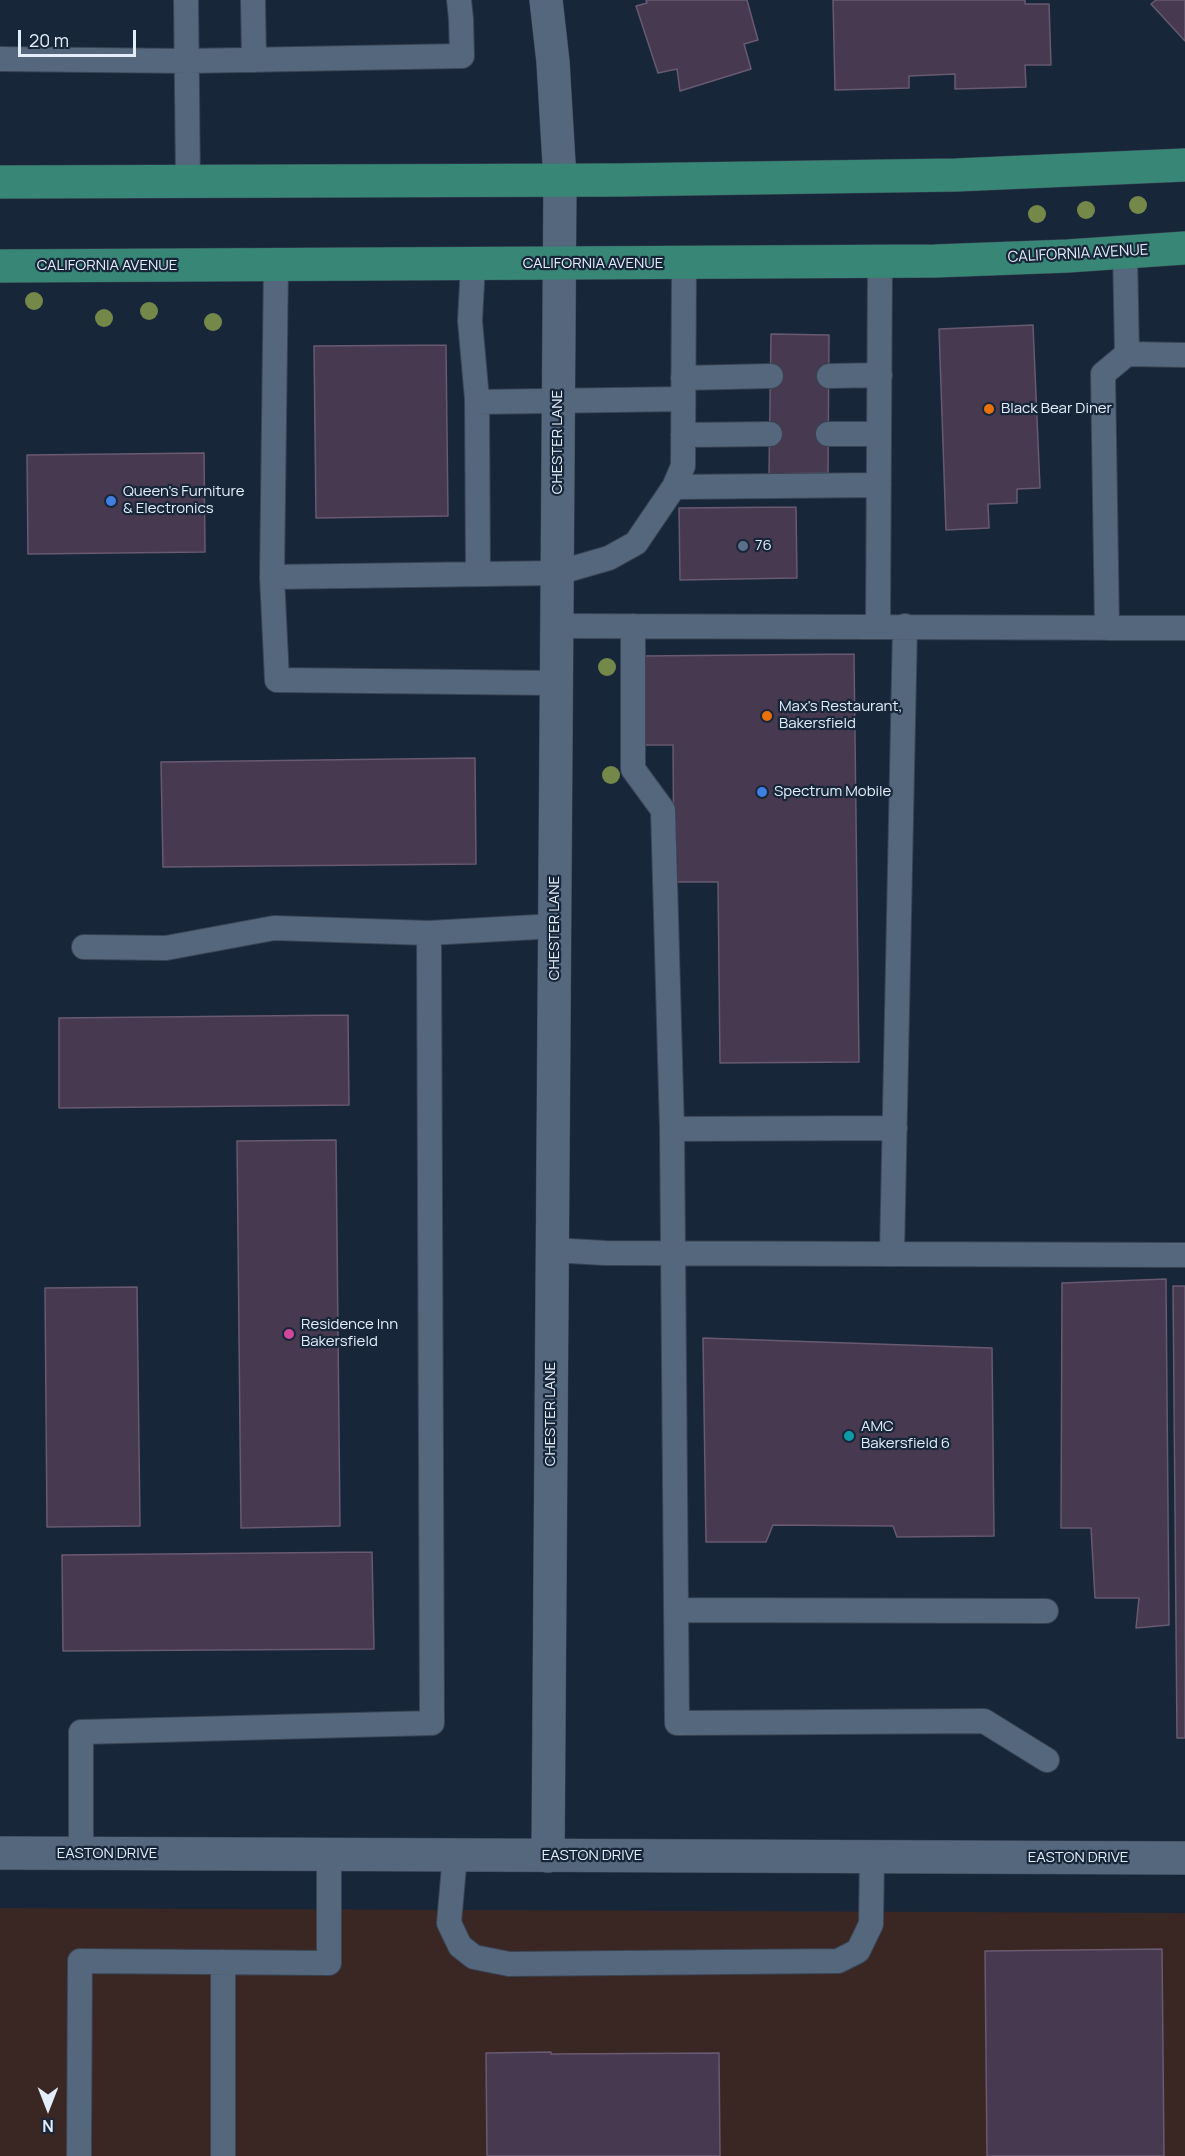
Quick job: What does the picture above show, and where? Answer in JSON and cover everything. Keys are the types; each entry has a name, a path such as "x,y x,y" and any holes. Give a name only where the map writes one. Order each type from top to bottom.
{"main road":[{"path":"0,182 560,180 945,175 1088,171 1185,165"},
{"name":"CALIFORNIA AVENUE","path":"0,266 880,261 1068,256 1185,248"}],"street":[{"name":"CHESTER LANE","path":"546,0 553,62 560,180 548,1856"},
{"name":"EASTON DRIVE","path":"0,1853 1185,1858"}],"lane":[{"path":"186,0 188,181"},
{"path":"253,0 254,60"},
{"path":"0,59 187,61 462,56 459,0"},
{"path":"1125,252 1127,354"},
{"path":"878,626 880,261"},
{"path":"272,576 557,573 609,558 636,543 674,487 682,466 684,263"},
{"path":"473,264 470,321 477,402 478,574"},
{"path":"276,265 272,576 277,680 556,683"},
{"path":"1107,627 1103,374 1127,354 1185,355"},
{"path":"829,376 880,375"},
{"path":"477,402 558,402 771,376"},
{"path":"682,435 770,434"},
{"path":"828,434 879,434"},
{"path":"674,487 879,485"},
{"path":"557,626 1185,627"},
{"path":"633,626 633,769 663,810 672,1129 677,1723 984,1721 1047,1760"},
{"path":"892,1253 905,626"},
{"path":"84,946 166,948 274,928 429,933 555,926"},
{"path":"81,1854 81,1732 432,1723 429,933"},
{"path":"672,1129 895,1128"},
{"path":"552,1250 605,1253 1185,1255"},
{"path":"676,1610 1046,1611"},
{"path":"79,2156 80,1961 329,1963 329,1855"},
{"path":"455,1855 449,1923 460,1946 474,1957 508,1964 838,1961 858,1951 871,1924 872,1857"},
{"path":"223,1962 223,2156"}],"shaded area":[{"path":"0,1908 1185,1913 1185,2156 0,2156"}],"building":[{"path":"646,0 747,0 758,40 744,44 751,69 680,91 677,69 658,73 636,6 647,3"},
{"path":"833,0 1025,0 1025,4 1049,4 1051,65 1025,65 1026,87 955,89 955,74 909,76 909,88 835,90"},
{"path":"1156,0 1185,0 1185,41 1151,4"},
{"name":"Black Bear Diner","path":"1033,325 1040,488 1017,489 1017,503 988,504 989,528 946,530 939,329"},
{"path":"771,334 829,335 828,473 769,474"},
{"path":"446,345 448,516 316,518 314,346"},
{"path":"204,453 205,552 28,554 27,455"},
{"path":"796,507 797,578 680,580 679,508"},
{"path":"854,654 859,1062 720,1063 718,882 674,882 673,745 642,745 642,656"},
{"path":"475,758 476,864 163,867 161,762"},
{"path":"348,1015 349,1105 59,1108 59,1018"},
{"name":"Residence Inn Bakersfield","path":"336,1140 340,1526 241,1528 237,1141"},
{"path":"1166,1279 1169,1625 1136,1628 1139,1598 1095,1598 1091,1528 1061,1528 1062,1283"},
{"path":"1173,1286 1185,1286 1185,1738 1177,1738"},
{"path":"137,1287 140,1526 47,1527 45,1288"},
{"name":"AMC Bakersfield 6","path":"703,1338 992,1348 994,1536 897,1537 893,1526 773,1525 766,1542 706,1542"},
{"path":"372,1552 374,1649 63,1651 62,1555"},
{"path":"1162,1949 1164,2156 987,2156 985,1951"},
{"path":"551,2052 551,2054 719,2053 720,2156 487,2156 486,2053"}],"place":[{"name":"Black Bear Diner","path":"989,409"},
{"name":"Queen's Furniture & Electronics","path":"111,501"},
{"name":"76","path":"743,546"},
{"name":"Max's Restaurant, Bakersfield","path":"767,716"},
{"name":"Spectrum Mobile","path":"762,792"},
{"name":"Residence Inn Bakersfield","path":"289,1334"},
{"name":"AMC Bakersfield 6","path":"849,1436"}]}
